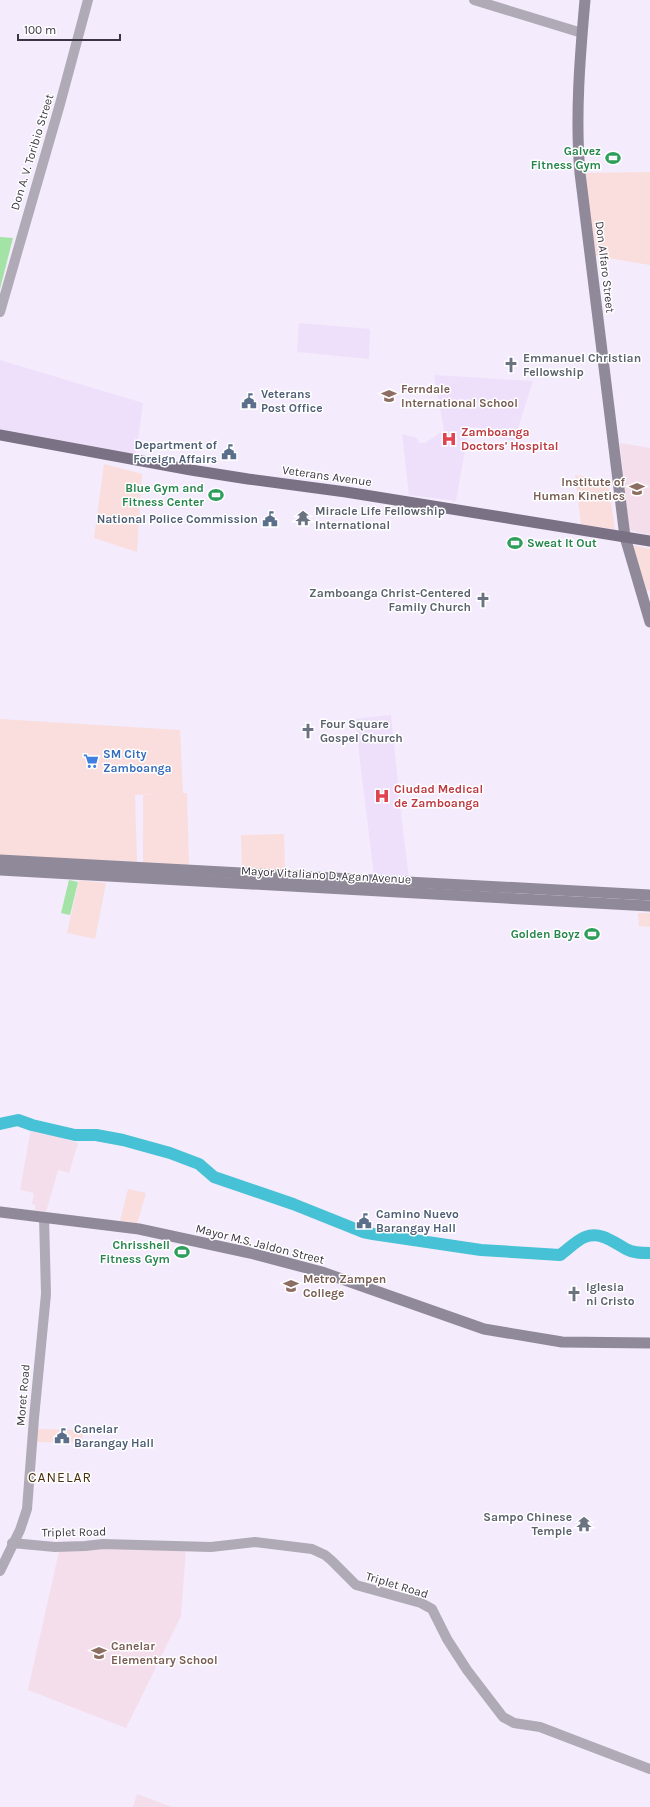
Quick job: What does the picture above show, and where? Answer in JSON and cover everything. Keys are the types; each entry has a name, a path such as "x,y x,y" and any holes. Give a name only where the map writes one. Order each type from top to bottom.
{"main road":[{"name":"Don Alfaro Street","path":"585,0 582,33 579,162 625,537 650,622"},
{"name":"Veterans Avenue","path":"0,435 190,470 248,479 339,490 650,541"},
{"name":"Mayor Vitaliano D. Agan Avenue","path":"0,860 127,866 406,887 547,895 650,906"},
{"path":"126,877 127,866"},
{"name":"Mayor Vitaliano D. Agan Avenue","path":"0,870 126,877 406,887"},
{"name":"Mayor Vitaliano D. Agan Avenue","path":"547,895 650,895"},
{"name":"Mayor M.S. Jaldon Street","path":"0,1212 139,1229 255,1255 322,1272 490,1330 562,1342 650,1343"}],"street":[{"name":"Don A. V. Toribio Street","path":"0,312 60,104 88,0"},
{"path":"474,0 582,33"},
{"name":"Moret Road","path":"0,1571 24,1520 28,1502 35,1397 46,1294 44,1217"},
{"name":"Triplet Road","path":"12,1543 55,1547 103,1544 211,1546 264,1542 312,1549 325,1555 356,1585 421,1603 432,1609 447,1639 467,1670 503,1717 514,1723 540,1727 650,1769"}],"shaded area":[{"path":"650,172 650,265 596,256 584,173"},
{"path":"299,323 370,329 369,359 297,352"},
{"path":"0,360 143,403 136,454 0,429"},
{"name":"Zamboanga Doctors' Hospital","path":"434,375 533,381 514,441 481,435 480,428 469,427 456,501 409,495 402,434 417,438 419,443 425,443 444,430"},
{"name":"Institute of Human Kinetics","path":"620,443 650,448 650,535 629,530"},
{"path":"104,464 142,474 137,552 94,538"},
{"path":"575,475 608,481 615,529 581,525"},
{"path":"632,545 650,549 650,590 645,592"},
{"name":"Ciudad Medical de Zamboanga","path":"391,715 409,878 374,876 355,719"},
{"name":"SM City Zamboanga","path":"0,719 180,730 183,793 187,793 189,866 143,864 143,795 156,794 135,795 137,862 0,855"},
{"path":"284,834 285,872 242,868 241,835"},
{"path":"79,880 106,883 95,939 67,933"},
{"path":"638,913 650,913 650,927 639,926"},
{"path":"31,1129 78,1143 69,1173 58,1170 46,1212 35,1210 35,1205 32,1204 34,1193 20,1190"},
{"path":"128,1189 146,1193 137,1224 120,1221"},
{"path":"36,1429 83,1430 82,1443 36,1442"},
{"name":"Canelar Elementary School","path":"89,1549 186,1549 181,1616 126,1728 28,1690 59,1551"},
{"path":"137,1794 172,1807 133,1807"}],"green space":[{"path":"0,237 13,238 0,289"},
{"path":"69,880 78,882 70,915 61,913"}],"waterway":[{"path":"0,1124 18,1120 32,1125 75,1135 96,1135 123,1140 170,1153 199,1164 214,1177 293,1204 363,1232 373,1234 481,1250 560,1255 582,1238 596,1235 607,1238 631,1251 650,1253"}],"place":[{"name":"Galvez Fitness Gym","path":"613,158"},
{"name":"Emmanuel Christian Fellowship","path":"511,365"},
{"name":"Ferndale International School","path":"389,396"},
{"name":"Veterans Post Office","path":"249,401"},
{"name":"Zamboanga Doctors' Hospital","path":"449,439"},
{"name":"Department of Foreign Affairs","path":"229,452"},
{"name":"Institute of Human Kinetics","path":"637,489"},
{"name":"Blue Gym and Fitness Center","path":"216,495"},
{"name":"Miracle Life Fellowship International","path":"303,518"},
{"name":"National Police Commission","path":"270,519"},
{"name":"Sweat It Out","path":"515,543"},
{"name":"Zamboanga Christ-Centered Family Church","path":"483,600"},
{"name":"Four Square Gospel Church","path":"308,731"},
{"name":"SM City Zamboanga","path":"91,761"},
{"name":"Ciudad Medical de Zamboanga","path":"382,796"},
{"name":"Golden Boyz","path":"592,934"},
{"name":"Camino Nuevo Barangay Hall","path":"364,1221"},
{"name":"Chrisshell Fitness Gym","path":"182,1252"},
{"name":"Metro Zampen College","path":"291,1286"},
{"name":"Iglesia ni Cristo","path":"574,1294"},
{"name":"Canelar Barangay Hall","path":"62,1436"},
{"name":"Sampo Chinese Temple","path":"584,1524"},
{"name":"Canelar Elementary School","path":"99,1653"}],"district":[{"name":"CANELAR","path":"60,1477"}]}
